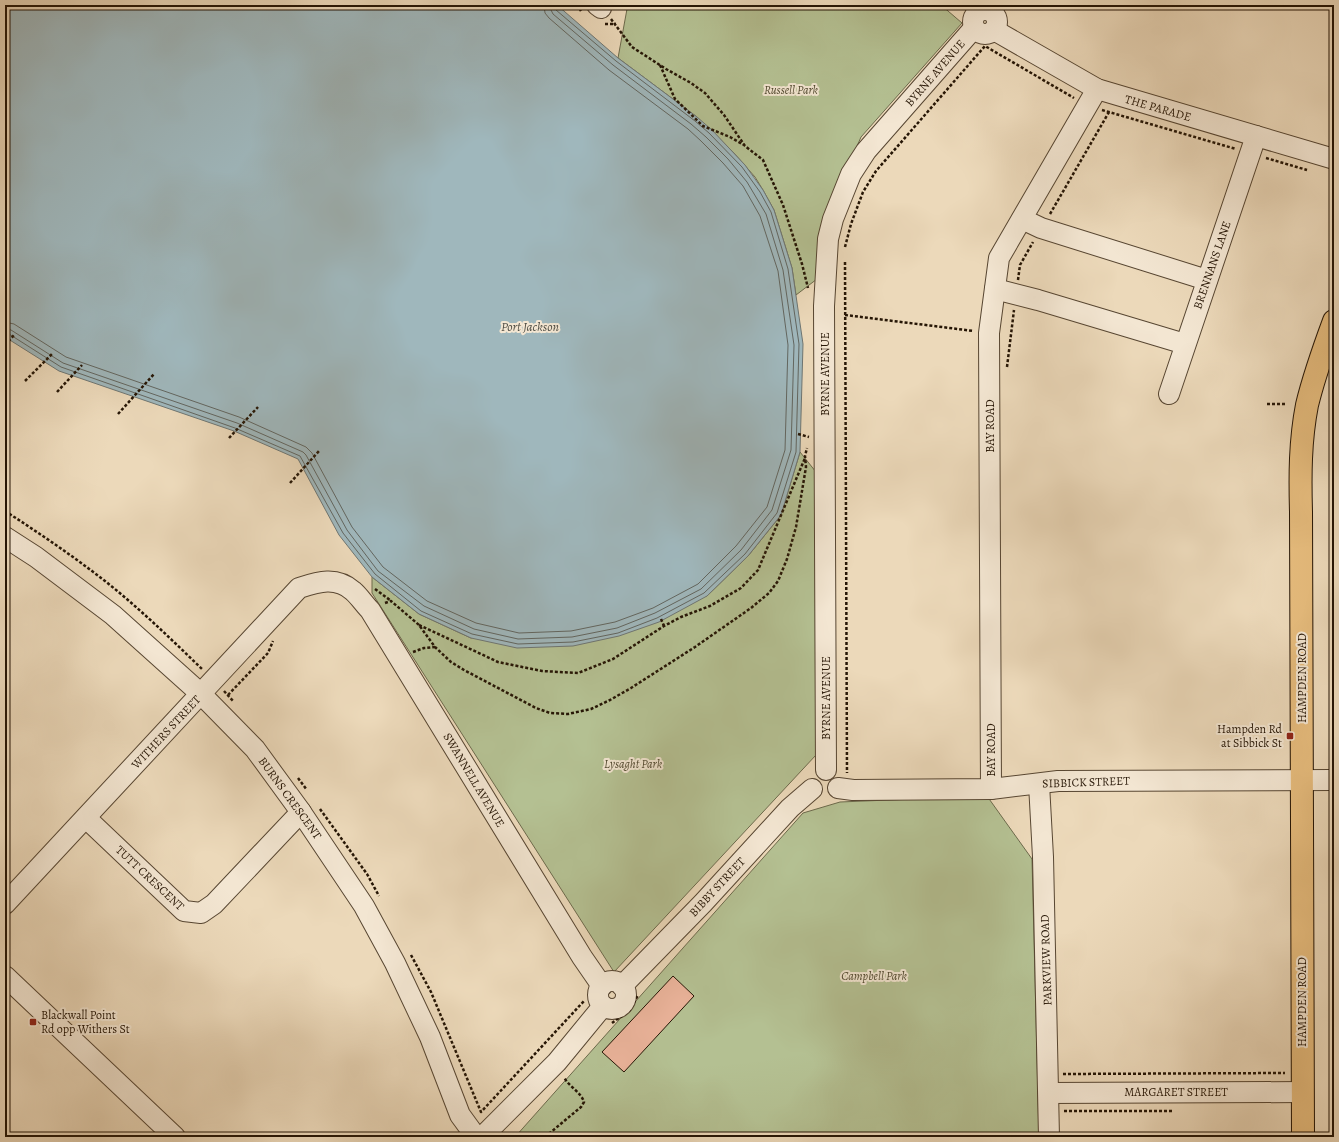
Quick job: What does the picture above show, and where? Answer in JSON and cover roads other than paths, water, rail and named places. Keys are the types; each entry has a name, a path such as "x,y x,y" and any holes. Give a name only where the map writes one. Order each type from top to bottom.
{"main road":[{"name":"HAMPDEN ROAD","path":"1303,1137 1300,472 1303,429 1307,406 1313,383 1334,321"}],"street":[{"name":"THE PARADE","path":"983,16 1097,89 1253,145 1334,159"},
{"name":"BYRNE AVENUE","path":"826,770 824,306 828,239 833,219 851,174 866,151 983,16"},
{"name":"BAY ROAD","path":"991,788 989,333 999,258 1097,89"},
{"name":"BRENNANS LANE","path":"1168,394 1253,145"},
{"path":"1022,219 1041,228 1207,280"},
{"path":"995,290 1038,300 1185,344"},
{"name":"BURNS CRESCENT","path":"5,537 36,557 113,615 201,694 255,750 301,812 364,906 395,963 430,1037 460,1115 476,1137"},
{"name":"WITHERS STREET","path":"5,904 299,588 320,582 338,583"},
{"name":"SWANNELL AVENUE","path":"338,583 353,590 370,610 582,956 598,996"},
{"path":"826,770 831,771 837,776 842,789 832,795 823,797 819,796 812,789 812,780 817,772 826,770"},
{"name":"SIBBICK STREET","path":"842,789 991,788 1058,781 1334,780"},
{"name":"PARKVIEW ROAD","path":"1039,784 1043,857 1049,1137"},
{"name":"BIBBY STREET","path":"598,996 605,984 612,981 619,983 630,990 703,903 790,808 812,789"},
{"name":"TUTT CRESCENT","path":"86,818 184,911 201,912 214,904 301,812"},
{"path":"5,976 176,1137"},
{"path":"482,1137 557,1062 598,996"},
{"name":"MARGARET STREET","path":"1049,1093 1303,1092"}],"water":[{"name":"Port Jackson","path":"5,5 557,5 618,58 712,130 745,165 763,190 774,210 792,268 803,344 800,452 781,515 748,556 707,596 659,622 619,636 573,646 517,648 471,638 419,614 372,577 339,535 298,459 234,431 59,371 5,337"}],"place":[{"name":"Hampden Rd at Sibbick St","path":"1290,736"},
{"name":"Blackwall Point Rd opp Withers St","path":"33,1022"}],"park label":[{"name":"Russell Park","path":"791,90"},
{"name":"Lysaght Park","path":"633,764"},
{"name":"Campbell Park","path":"874,976"}]}
